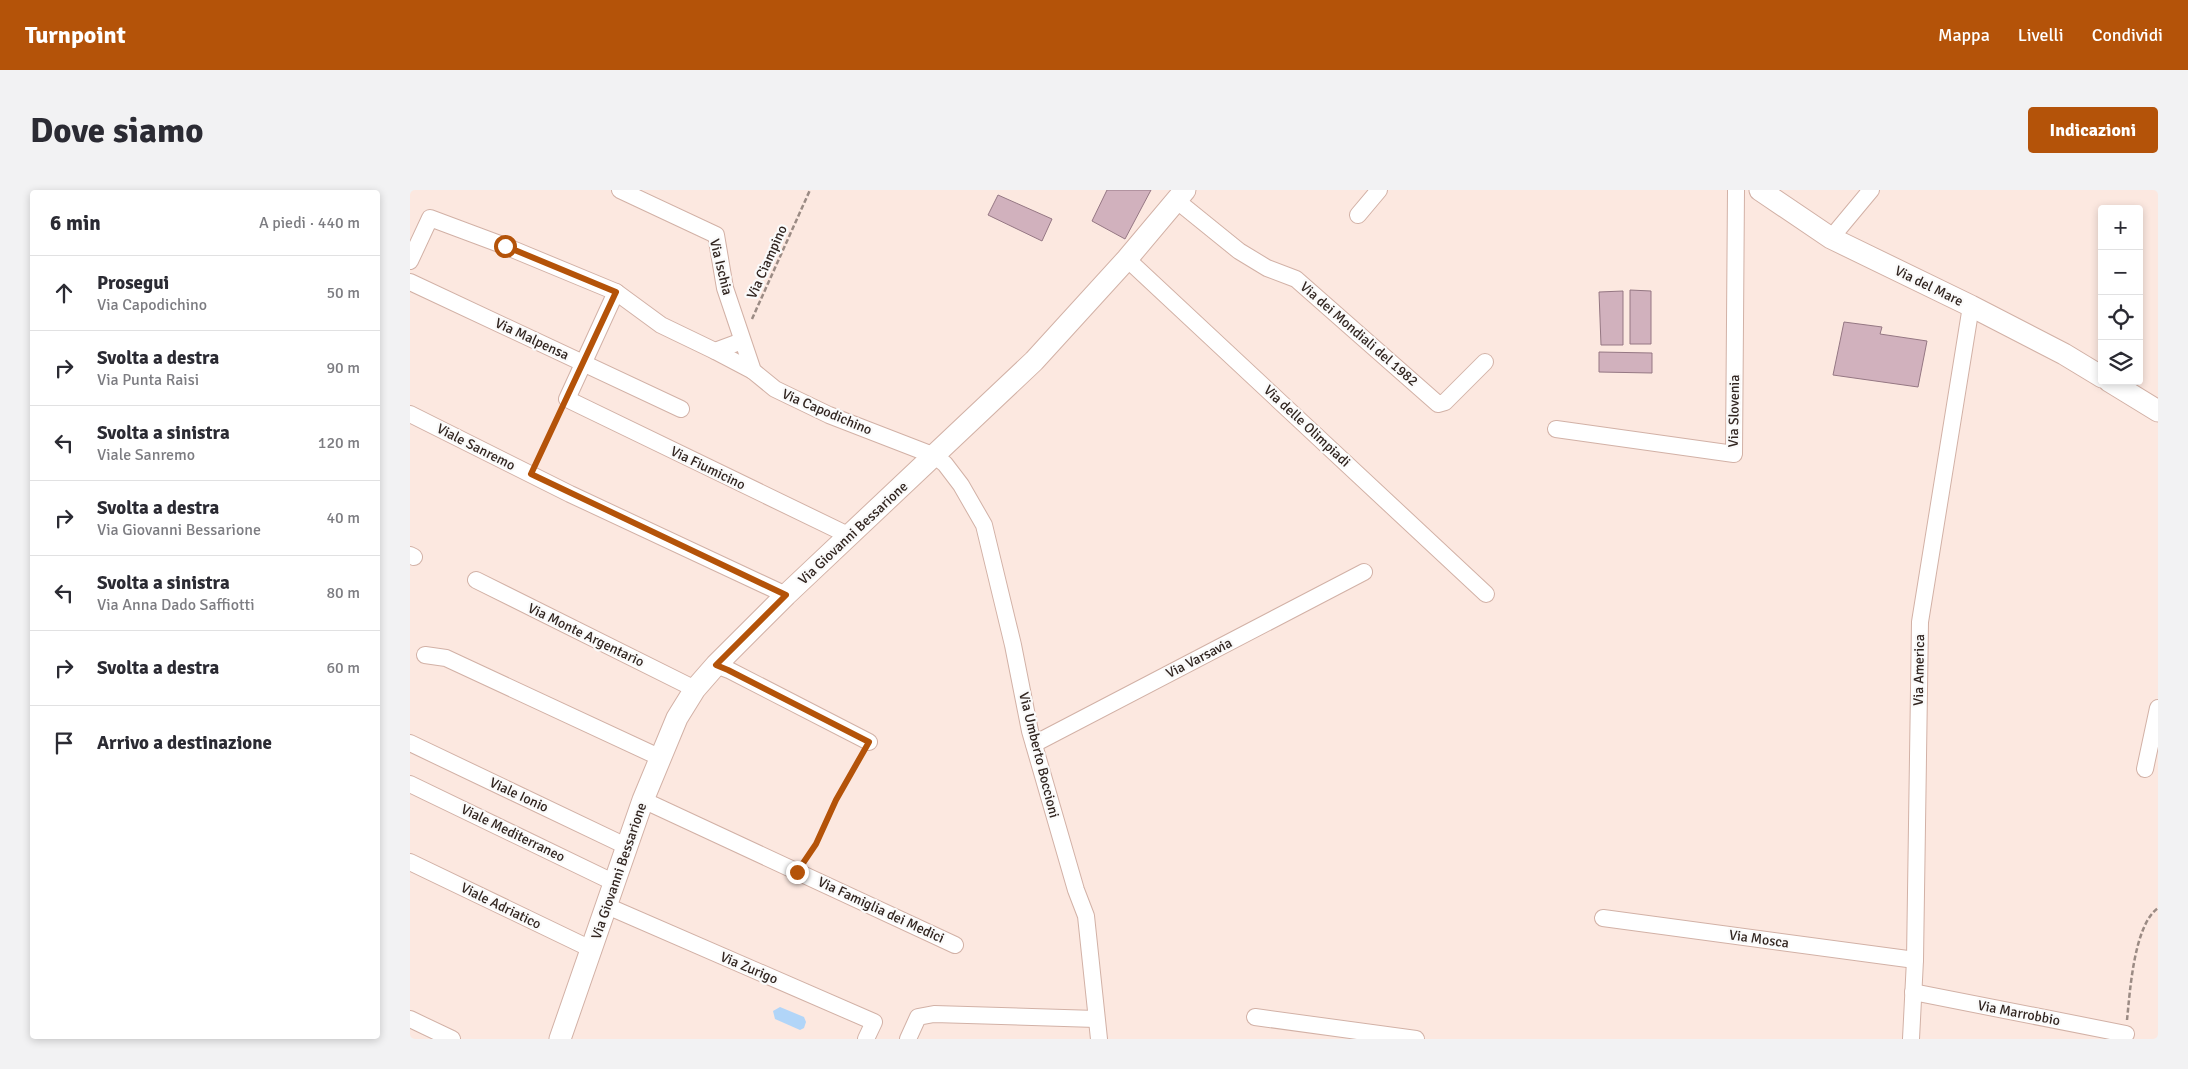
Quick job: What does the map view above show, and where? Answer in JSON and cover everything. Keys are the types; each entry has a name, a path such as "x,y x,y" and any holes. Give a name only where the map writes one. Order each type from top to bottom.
{"street":[{"name":"Via Ischia","path":"621,190 716,235 725,288 742,341"},
{"path":"1358,215 1379,190"},
{"name":"Via Slovenia","path":"1556,429 1734,454 1736,190"},
{"path":"1831,238 1871,190"},
{"name":"Via del Mare","path":"1768,192 1831,238 1971,306 2064,354 2098,375"},
{"name":"Via Giovanni Bessarione","path":"560,1039 643,800 677,718 696,689 716,665 786,595 1034,361 1128,259 1181,195"},
{"name":"Via dei Mondiali del 1982","path":"1181,195 1239,251 1267,268 1296,279 1438,404 1445,402 1485,362"},
{"path":"410,261 430,218 505,246 616,292 661,325 715,351 742,341 753,371"},
{"name":"Via delle Olimpiadi","path":"1128,259 1486,594"},
{"name":"Via Malpensa","path":"410,282 681,409"},
{"path":"567,399 616,292"},
{"name":"Via America","path":"1911,1039 1915,960 1920,622 1971,306"},
{"name":"Via Capodichino","path":"715,351 753,371 776,390 829,415 935,456"},
{"path":"2116,385 2158,411"},
{"name":"Via Fiumicino","path":"567,399 850,536"},
{"name":"Viale Sanremo","path":"410,414 531,474 786,595"},
{"name":"Via Umberto Boccioni","path":"935,456 945,464 961,485 984,525 1013,645 1034,744 1076,890 1086,916 1099,1039"},
{"name":"Via Varsavia","path":"1034,744 1364,572"},
{"name":"Via Monte Argentario","path":"476,580 696,689"},
{"path":"425,655 446,658 660,758"},
{"path":"716,665 869,742"},
{"path":"2145,769 2158,708"},
{"name":"Viale Ionio","path":"410,743 628,847"},
{"name":"Viale Mediterraneo","path":"410,784 615,883"},
{"name":"Via Famiglia dei Medici","path":"643,800 955,945"},
{"name":"Viale Adriatico","path":"410,862 592,950"},
{"name":"Via Zurigo","path":"607,906 874,1022 866,1039"},
{"name":"Via Mosca","path":"1603,918 1915,960"},
{"name":"Via Marrobbio","path":"1913,992 2126,1034"},
{"path":"908,1039 918,1017 934,1014 1096,1019"},
{"path":"1255,1017 1416,1039"},
{"path":"410,1019 452,1039"}],"path":[{"name":"Via Ciampino","path":"742,341 810,190"},
{"path":"531,474 567,399"},
{"path":"797,872 816,844 836,800 869,742"},
{"path":"2126,1034 2140,934 2150,914 2158,908"}],"water":[{"path":"780,1007 804,1017 806,1022 804,1028 800,1030 775,1019 773,1011"}],"building":[{"path":"1107,190 1151,190 1125,239 1092,221"},
{"path":"998,195 1052,219 1042,241 988,215"},
{"path":"1630,290 1651,291 1651,344 1630,344"},
{"path":"1623,291 1623,345 1601,345 1599,292"},
{"path":"1844,322 1882,327 1880,334 1927,341 1918,387 1833,375"},
{"path":"1599,352 1652,353 1652,373 1599,372"}],"route":[{"path":"505,246 616,292 531,474 786,595 716,665 869,742 836,800 816,844 797,872"}]}
